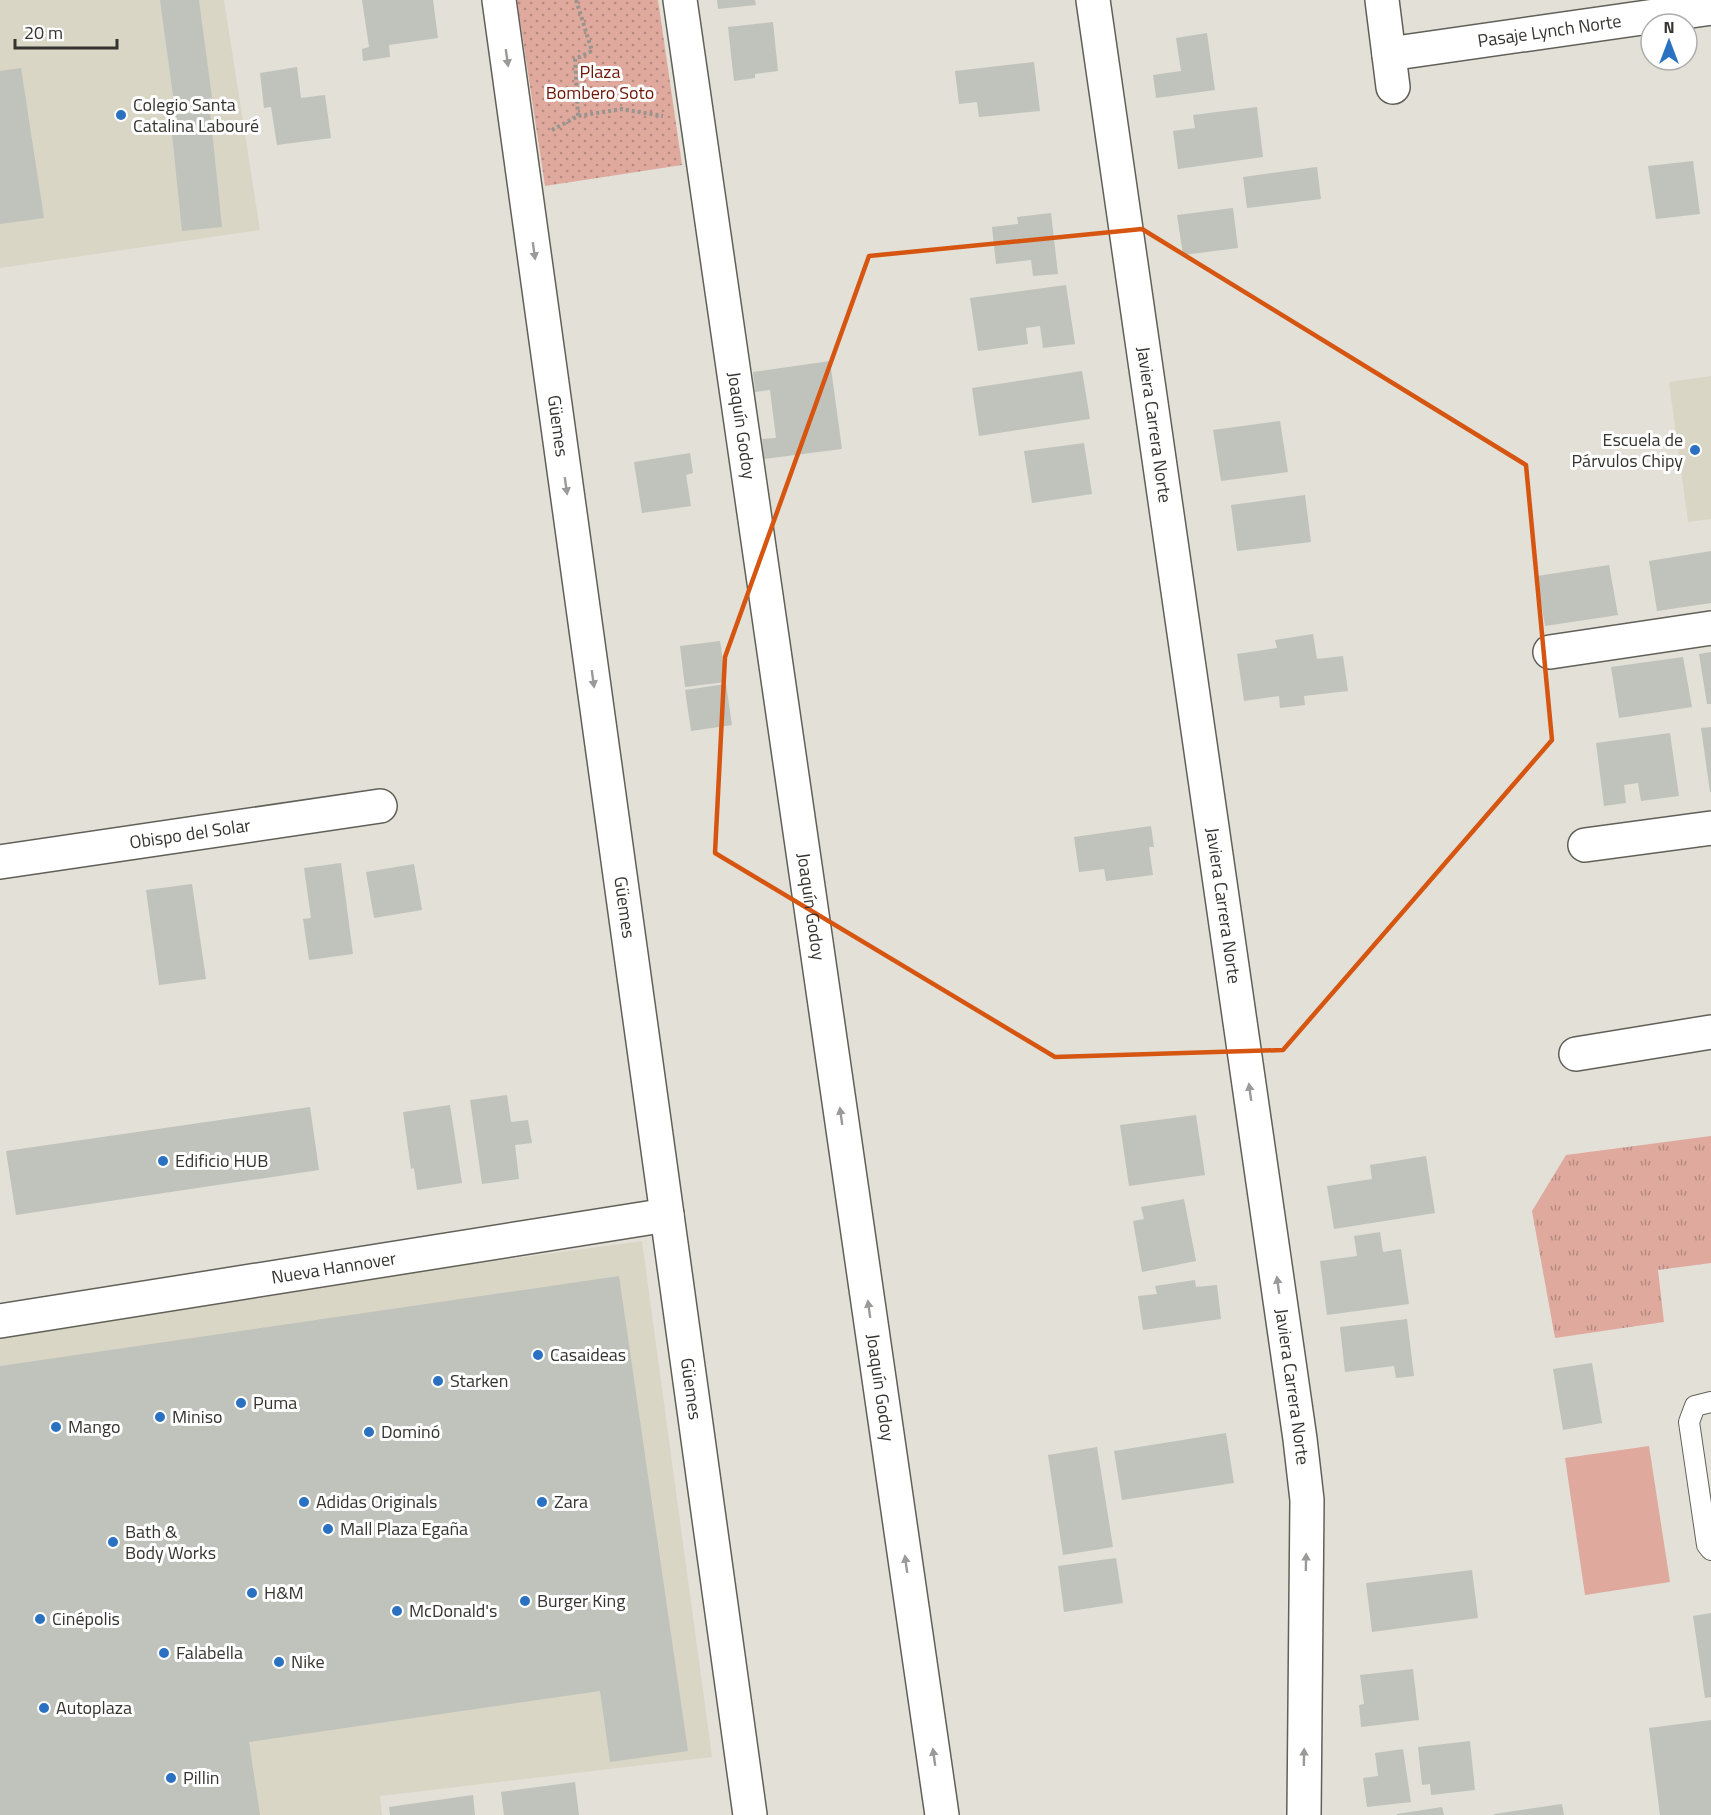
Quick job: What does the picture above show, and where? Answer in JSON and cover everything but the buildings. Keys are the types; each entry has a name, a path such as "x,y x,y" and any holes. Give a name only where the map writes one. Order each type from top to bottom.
{"street":[{"name":"Güemes","path":"499,0 750,1815"},
{"name":"Joaquín Godoy","path":"680,0 942,1815"},
{"name":"Javiera Carrera Norte","path":"1093,0 1307,1500 1304,1815"},
{"path":"1382,0 1393,87"},
{"name":"Pasaje Lynch Norte","path":"1389,54 1711,8"},
{"path":"1550,652 1711,628"},
{"name":"Obispo del Solar","path":"0,862 380,806"},
{"path":"1585,846 1711,828"},
{"path":"1575,1054 1711,1032"},
{"name":"Nueva Hannover","path":"0,1321 667,1215"}],"lane":[{"path":"1711,1402 1695,1406 1689,1422 1707,1545 1711,1550"}],"path":[{"path":"576,0 592,51 575,59 578,116"},
{"path":"519,147 578,116 622,110 697,122"}],"highlighted area":[{"path":"1142,229 1526,465 1552,740 1283,1050 1055,1057 715,853 725,657 869,256"}],"shaded area":[{"name":"Colegio Santa Catalina Labouré","path":"0,0 224,0 260,230 0,268"},
{"name":"Escuela de Párvulos Chipy","path":"1711,376 1711,519 1688,522 1669,382"},
{"name":"Mall Plaza Egaña","path":"642,1241 712,1757 380,1796 382,1815 0,1815 0,1329"}],"green space":[{"name":"Plaza Bombero Soto","path":"517,0 658,0 682,165 545,186"},
{"path":"1711,1136 1711,1263 1658,1270 1664,1322 1555,1338 1532,1211 1566,1155"},
{"path":"1649,1446 1670,1582 1585,1595 1565,1458"}],"place":[{"name":"Colegio Santa Catalina Labouré","path":"121,115"},
{"name":"Escuela de Párvulos Chipy","path":"1695,450"},
{"name":"Edificio HUB","path":"163,1161"},
{"name":"Casaideas","path":"538,1355"},
{"name":"Starken","path":"438,1381"},
{"name":"Puma","path":"241,1403"},
{"name":"Miniso","path":"160,1417"},
{"name":"Mango","path":"56,1427"},
{"name":"Dominó","path":"369,1432"},
{"name":"Adidas Originals","path":"304,1502"},
{"name":"Zara","path":"542,1502"},
{"name":"Mall Plaza Egaña","path":"328,1529"},
{"name":"Bath & Body Works","path":"113,1542"},
{"name":"H&M","path":"252,1593"},
{"name":"Burger King","path":"525,1601"},
{"name":"McDonald's","path":"397,1611"},
{"name":"Cinépolis","path":"40,1619"},
{"name":"Falabella","path":"164,1653"},
{"name":"Nike","path":"279,1662"},
{"name":"Autoplaza","path":"44,1708"},
{"name":"Pillin","path":"171,1778"}]}
